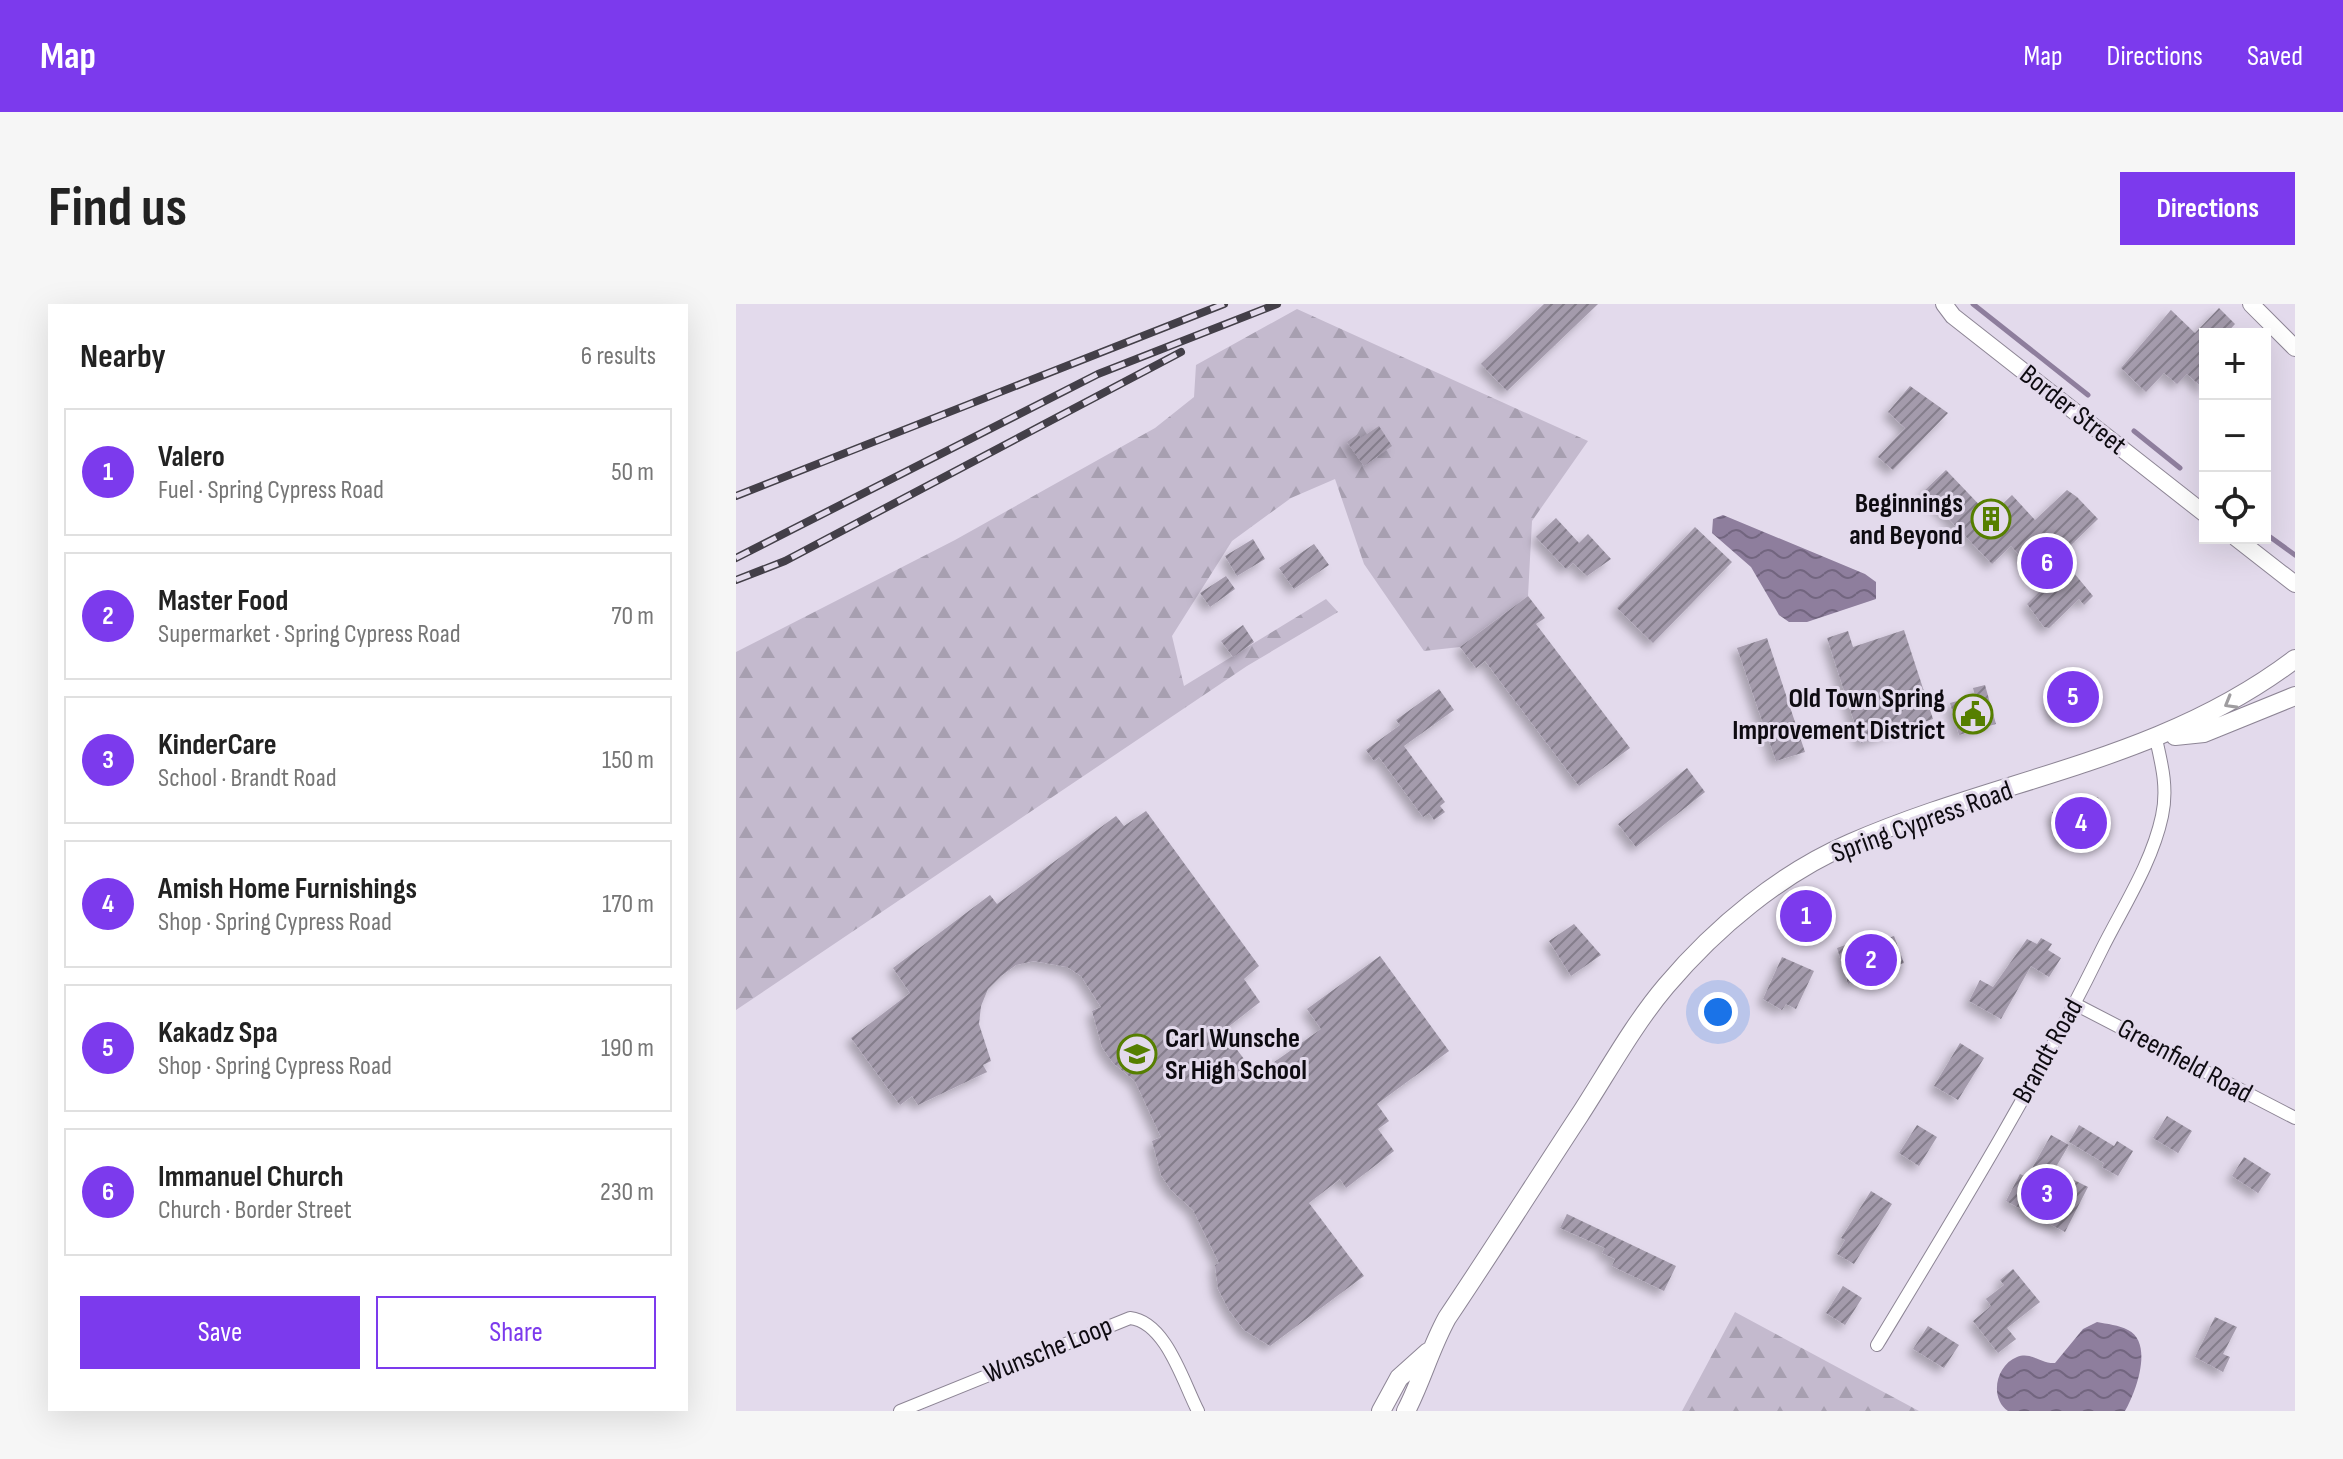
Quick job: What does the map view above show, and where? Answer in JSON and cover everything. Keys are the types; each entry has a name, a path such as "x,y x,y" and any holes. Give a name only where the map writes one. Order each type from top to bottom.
{"main road":[{"name":"Spring Cypress Road","path":"1381,1411 1399,1378 1428,1352 1665,987 1734,919 1797,872 1851,843 2156,739 2233,702 2295,659"},
{"path":"2156,739 2204,733 2295,696"},
{"name":"Spring Cypress Road","path":"1406,1411 1418,1389 1428,1352"}],"street":[{"name":"Border Street","path":"1944,304 1953,316 2199,509"},
{"path":"2251,304 2295,346"},
{"path":"2244,544 2295,584"},
{"name":"Brandt Road","path":"1877,1345 1974,1184 2075,1004 2158,832 2166,790 2156,739"},
{"name":"Greenfield Road","path":"2075,1004 2295,1118"},
{"name":"Wunsche Loop","path":"900,1411 1130,1318 1148,1323 1159,1336 1198,1411"}],"green space":[{"path":"1297,309 1588,441 1532,521 1528,596 1460,647 1424,651 1364,564 1335,479 1291,498 1232,541 1172,636 1184,686 1326,599 1338,612 1247,666 736,1010 736,652 955,540 1155,428 1194,397 1196,365"},
{"path":"1735,1312 1919,1411 1682,1411"}],"water":[{"path":"1723,515 1865,574 1876,582 1876,599 1807,622 1789,622 1779,615 1751,567 1712,533 1713,519"},
{"path":"2097,1322 2128,1330 2136,1336 2140,1345 2138,1380 2125,1411 2008,1411 2002,1405 1998,1398 1998,1382 2010,1361 2027,1356 2055,1363 2083,1329"}],"building":[{"path":"1544,304 1598,304 1507,391 1481,364"},
{"path":"2219,308 2235,324 2231,328 2200,328"},
{"path":"2171,310 2195,333 2199,329 2199,385 2187,374 2177,384 2164,373 2146,392 2121,368"},
{"path":"1910,386 1948,413 1893,470 1878,457 1905,428 1888,412"},
{"path":"1379,426 1392,446 1364,466 1347,442 1358,434 1361,438"},
{"path":"1946,470 1990,516 2012,495 2035,520 2067,490 2077,497 2098,519 2069,547 2074,552 2064,561 2093,596 2084,605 2079,599 2049,628 2044,627 2027,604 2047,584 2011,546 1992,564 1923,492"},
{"path":"1556,518 1579,543 1588,534 1611,559 1587,576 1573,563 1566,569 1536,537"},
{"path":"1695,527 1732,562 1653,643 1617,608"},
{"path":"1253,539 1265,559 1237,576 1225,556"},
{"path":"1314,544 1329,565 1294,589 1279,568"},
{"path":"1226,576 1235,589 1210,607 1200,593"},
{"path":"1528,596 1545,618 1536,624 1630,748 1579,786 1485,661 1476,668 1460,647"},
{"path":"1243,625 1254,642 1233,657 1221,641"},
{"path":"1904,630 1933,719 1861,743 1827,638 1848,631 1853,647"},
{"path":"1767,638 1805,752 1776,761 1737,648"},
{"path":"2084,679 2093,706 2055,718 2049,699 2064,695 2062,686"},
{"path":"1985,685 1996,724 1959,735 1950,703 1975,696 1973,688"},
{"path":"1439,689 1454,710 1404,746 1445,802 1440,806 1445,812 1434,820 1429,813 1423,817 1379,757 1374,761 1366,750 1400,725 1396,720"},
{"path":"1687,768 1705,792 1636,847 1618,824"},
{"path":"2098,797 2108,827 2062,842 2052,812"},
{"path":"1146,811 1259,966 1244,979 1260,1002 1223,1031 1256,1075 1321,1029 1307,1009 1380,956 1449,1051 1377,1104 1389,1121 1378,1129 1394,1151 1346,1188 1340,1179 1309,1203 1364,1276 1270,1346 1244,1330 1218,1289 1215,1265 1219,1263 1193,1210 1171,1190 1161,1175 1152,1141 1161,1137 1135,1081 1113,1063 1102,1047 1092,1011 1101,1007 1081,976 1067,967 1034,961 1016,965 1001,976 988,989 981,1006 979,1024 991,1061 983,1065 987,1072 918,1105 912,1096 900,1105 851,1038 910,993 893,968 990,895 997,904 1116,816 1124,826"},
{"path":"1813,903 1821,915 1800,929 1791,917"},
{"path":"1574,924 1601,955 1571,976 1549,941"},
{"path":"1876,934 1879,942 1894,936 1904,963 1848,984 1837,948"},
{"path":"2041,938 2052,944 2048,950 2061,958 2049,977 2031,966 2001,1019 1969,1001 1980,980 1993,987 2027,939 2037,944"},
{"path":"1782,957 1814,971 1796,1009 1786,1004 1782,1010 1763,999"},
{"path":"1960,1043 1984,1058 1958,1100 1934,1086"},
{"path":"2167,1116 2192,1131 2178,1153 2153,1138"},
{"path":"1917,1125 1937,1137 1919,1166 1899,1153"},
{"path":"2079,1125 2114,1146 2117,1141 2133,1151 2118,1176 2102,1167 2104,1163 2069,1142"},
{"path":"2051,1135 2069,1145 2054,1170 2088,1187 2065,1232 2006,1201 2020,1174 2027,1177"},
{"path":"2244,1157 2271,1174 2258,1193 2232,1176"},
{"path":"1871,1191 1892,1204 1854,1264 1837,1254 1845,1240 1841,1238"},
{"path":"1567,1214 1676,1266 1664,1291 1612,1266 1615,1259 1602,1253 1605,1248 1560,1228"},
{"path":"2013,1269 2040,1302 2007,1328 2016,1339 1998,1353 1973,1321 1991,1306 1986,1299 2004,1285 2000,1280"},
{"path":"1843,1286 1862,1298 1845,1325 1826,1313"},
{"path":"2215,1317 2237,1327 2223,1354 2230,1357 2223,1372 2195,1357"},
{"path":"1928,1326 1959,1345 1944,1368 1913,1349"}],"waterway":[{"path":"1973,304 2088,395"},
{"path":"2134,431 2180,468"},
{"path":"2271,538 2295,555"}],"railway":[{"path":"736,496 1224,304"},
{"path":"736,558 1098,374 1277,304"},
{"path":"736,580 785,561 1181,352"}],"place":[{"name":"Beginnings and Beyond","path":"1991,519"},
{"name":"Immanuel Church","path":"2047,563"},
{"name":"Kakadz Spa","path":"2073,697"},
{"name":"Old Town Spring Improvement District","path":"1973,714"},
{"name":"Amish Home Furnishings","path":"2081,823"},
{"name":"Valero","path":"1806,916"},
{"name":"Master Food","path":"1871,960"},
{"name":"Carl Wunsche Sr High School","path":"1137,1054"},
{"name":"KinderCare","path":"2047,1194"}]}
